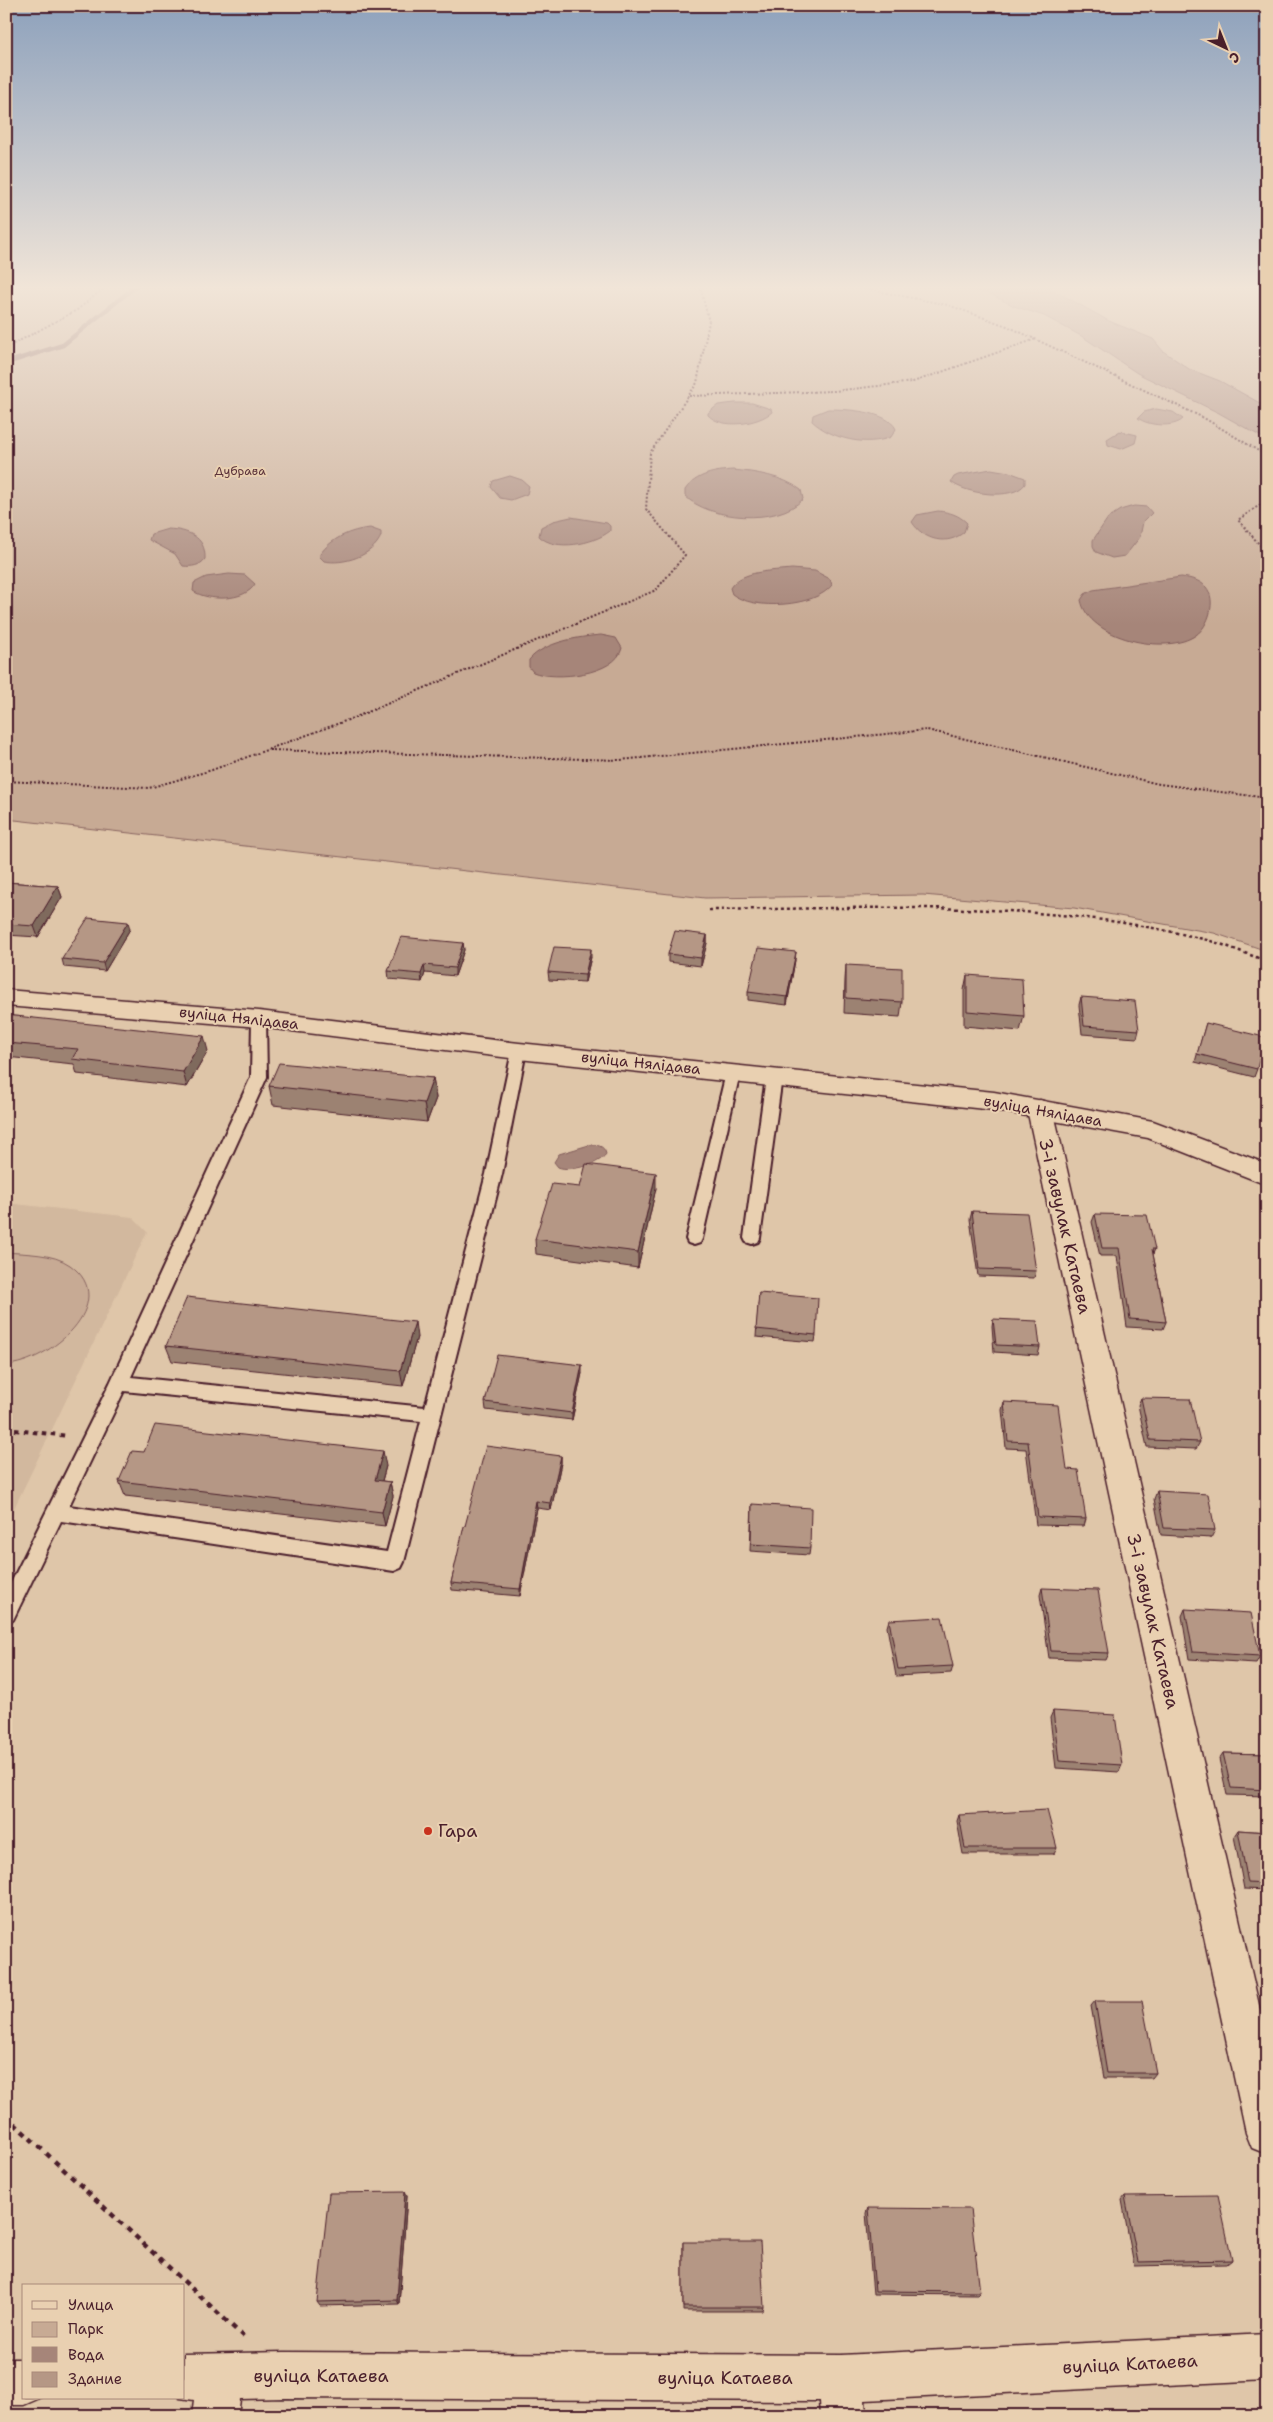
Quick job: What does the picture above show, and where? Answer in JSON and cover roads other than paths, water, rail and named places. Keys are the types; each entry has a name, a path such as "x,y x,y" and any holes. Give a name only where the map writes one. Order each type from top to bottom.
{"street":[{"name":"вуліца Нялідава","path":"6,998 259,1019 519,1051 994,1101 1153,1130 1267,1175"},
{"name":"3-і завулак Катаева","path":"1040,1109 1267,2133"},
{"name":"вуліца Катаева","path":"206,2390 285,2375 842,2397 1267,2357"},
{"path":"6,2382 22,2382"}],"lane":[{"path":"6,1614 119,1383 259,1077 259,1019"},
{"path":"56,1512 394,1562 494,1174 519,1051"},
{"path":"694,1239 733,1073"},
{"path":"752,1238 774,1077"},
{"path":"119,1383 432,1415"}],"water":[{"path":"1190,399 1253,399 1267,407 1267,440"},
{"path":"752,403 771,409 772,412 758,420 740,424 722,423 708,415 718,405"},
{"path":"828,409 865,412 884,418 896,429 891,437 881,440 860,441 839,437 812,421 813,415"},
{"path":"1156,409 1173,412 1183,419 1174,424 1161,425 1148,423 1138,418 1144,412"},
{"path":"1120,431 1137,435 1135,443 1121,449 1108,445 1107,439"},
{"path":"991,469 1009,472 1025,478 1025,484 1010,493 989,494 967,490 951,482 958,475"},
{"path":"733,470 786,481 801,490 803,499 792,508 777,513 744,517 726,515 710,510 696,504 685,496 685,490 700,477 719,471"},
{"path":"510,476 522,480 529,486 527,494 511,500 500,498 491,487 493,481"},
{"path":"1134,506 1147,507 1152,513 1143,522 1140,537 1125,556 1112,558 1096,552 1093,540 1108,518 1120,510"},
{"path":"938,511 954,514 964,520 967,523 964,532 951,539 936,539 923,534 912,522 917,515"},
{"path":"571,517 607,523 610,526 610,531 585,543 564,545 546,541 539,536 541,527 553,521"},
{"path":"370,528 381,532 381,536 377,543 364,554 357,558 340,562 324,561 320,557 325,548 336,539 355,531"},
{"path":"168,529 188,533 199,540 205,559 196,566 183,566 175,554 149,540 151,534"},
{"path":"792,569 815,571 830,579 832,585 813,598 784,604 754,603 732,594 730,588 735,582 749,575 758,572"},
{"path":"229,574 245,575 255,584 250,590 235,597 207,597 193,591 194,583 206,577"},
{"path":"1181,577 1195,580 1204,585 1211,599 1210,612 1205,626 1196,635 1183,641 1167,644 1149,643 1130,640 1113,634 1098,625 1087,614 1081,600 1085,594 1093,590"},
{"path":"601,635 616,638 622,648 617,657 609,664 597,670 584,674 555,676 533,672 529,667 529,660 535,654 552,645 572,639"},
{"path":"589,1145 602,1147 606,1154 591,1164 577,1168 558,1167 554,1162 559,1154"}],"place":[{"name":"Гара","path":"428,1831"}],"park label":[{"name":"Дубрава","path":"240,471"}]}
